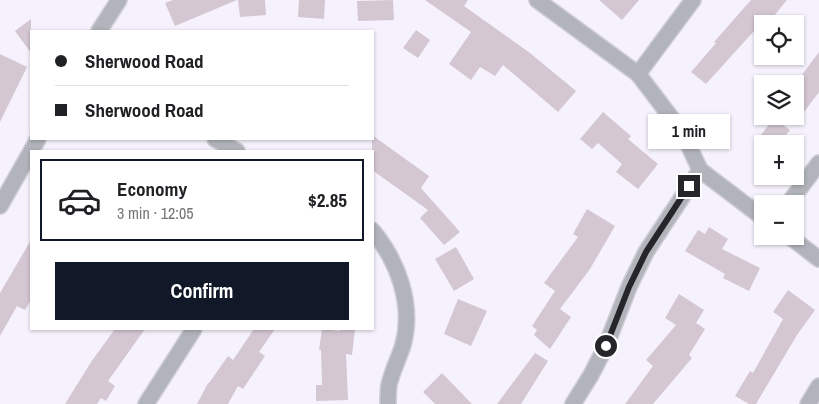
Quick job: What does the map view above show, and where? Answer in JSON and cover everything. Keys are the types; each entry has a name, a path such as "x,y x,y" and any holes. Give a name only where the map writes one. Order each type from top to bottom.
{"street":[{"path":"100,30 119,0"},
{"path":"537,0 638,74 683,133 700,170 754,211"},
{"path":"638,74 693,0"},
{"path":"216,140 235,150"},
{"path":"0,206 30,153"},
{"path":"795,195 819,163"},
{"path":"573,404 606,346 629,287 646,252 700,170"},
{"path":"374,232 384,244 396,266 405,300 406,316 403,343 389,385 388,404"},
{"path":"801,245 819,259"},
{"path":"146,404 193,330"},
{"path":"808,404 819,386"}],"building":[{"path":"173,0 237,0 175,26 165,3"},
{"path":"238,0 265,0 266,15 240,17"},
{"path":"299,0 325,0 324,19 298,17"},
{"path":"393,0 394,20 358,21 357,1"},
{"path":"425,0 468,0 464,6 530,53 576,91 558,112 503,65 495,76 480,67 471,80 449,64 471,32"},
{"path":"599,0 639,0 622,20"},
{"path":"751,0 787,0 775,15 754,15 754,31 706,84 691,72 716,43 714,42"},
{"path":"31,19 30,52 15,31"},
{"path":"416,30 430,40 418,58 403,48"},
{"path":"819,52 819,92 804,112 804,75 802,75"},
{"path":"0,54 27,67 0,122"},
{"path":"603,112 631,136 628,139 658,164 638,189 616,172 622,164 598,143 592,149 580,139"},
{"path":"769,125 783,125 790,130 786,135 761,135"},
{"path":"374,136 429,176 421,188 460,232 444,245 420,218 428,210 374,171 374,150 372,150"},
{"path":"587,209 615,226 590,269 560,309 571,317 550,349 534,335 537,330 532,326 555,291 544,283 578,237 573,234"},
{"path":"709,227 728,239 722,249 760,268 749,291 723,278 725,274 685,251 698,230 705,234"},
{"path":"30,242 30,302 25,310 17,306 0,336 0,293"},
{"path":"456,247 474,279 454,291 435,259"},
{"path":"788,290 815,310 797,335 756,404 749,404 735,396 750,371 753,373 783,319 773,312"},
{"path":"679,294 704,310 696,323 705,329 689,355 692,358 653,404 625,404 653,366 646,360 676,325 665,318"},
{"path":"458,299 487,311 471,346 444,334"},
{"path":"114,330 144,330 108,381 115,386 106,401 101,398 97,404 65,404 91,362"},
{"path":"253,330 274,330 259,352 265,356 243,389 238,386 228,404 197,404 208,383 228,356 233,360"},
{"path":"322,330 355,330 352,355 346,354 348,400 316,401 316,385 322,385 321,350 319,350"},
{"path":"535,353 548,361 521,404 497,404"},
{"path":"442,373 472,404 435,404 423,392"}],"route":[{"path":"606,346 629,287 646,252 689,186"}]}
